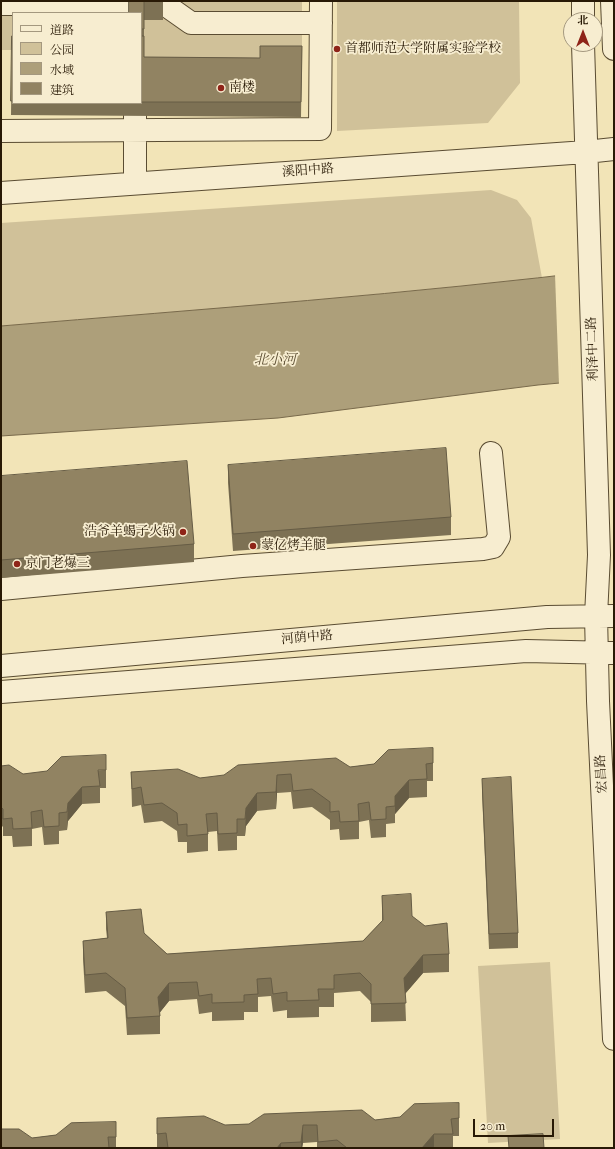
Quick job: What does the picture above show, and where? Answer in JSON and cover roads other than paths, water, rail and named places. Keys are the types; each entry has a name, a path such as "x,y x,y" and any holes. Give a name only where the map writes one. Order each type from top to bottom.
{"street":[{"path":"1,131 135,123 320,130 321,1"},
{"path":"583,1 583,12"},
{"path":"612,1 614,49"},
{"path":"1,4 129,4"},
{"path":"164,4 191,23 321,23"},
{"name":"利泽中二路","path":"583,52 599,555 605,616 605,653"},
{"path":"135,123 135,183"},
{"name":"溪阳中路","path":"1,193 614,149"},
{"path":"1,589 242,566 475,550 492,547 499,538 491,453"},
{"name":"河荫中路","path":"1,666 547,617 605,616"},
{"path":"1,692 526,652 605,653"},
{"name":"宏昌路","path":"605,653 614,1040"}],"water":[{"name":"北小河","path":"614,269 614,378 538,385 278,418 1,436 1,326 384,294"}],"place":[{"name":"首都师范大学附属实验学校","path":"337,49"},
{"name":"南楼","path":"221,88"},
{"name":"浩爷羊蝎子火锅","path":"183,532"},
{"name":"蒙亿烤羊腿","path":"253,546"},
{"name":"京门老爆三","path":"17,564"}]}
